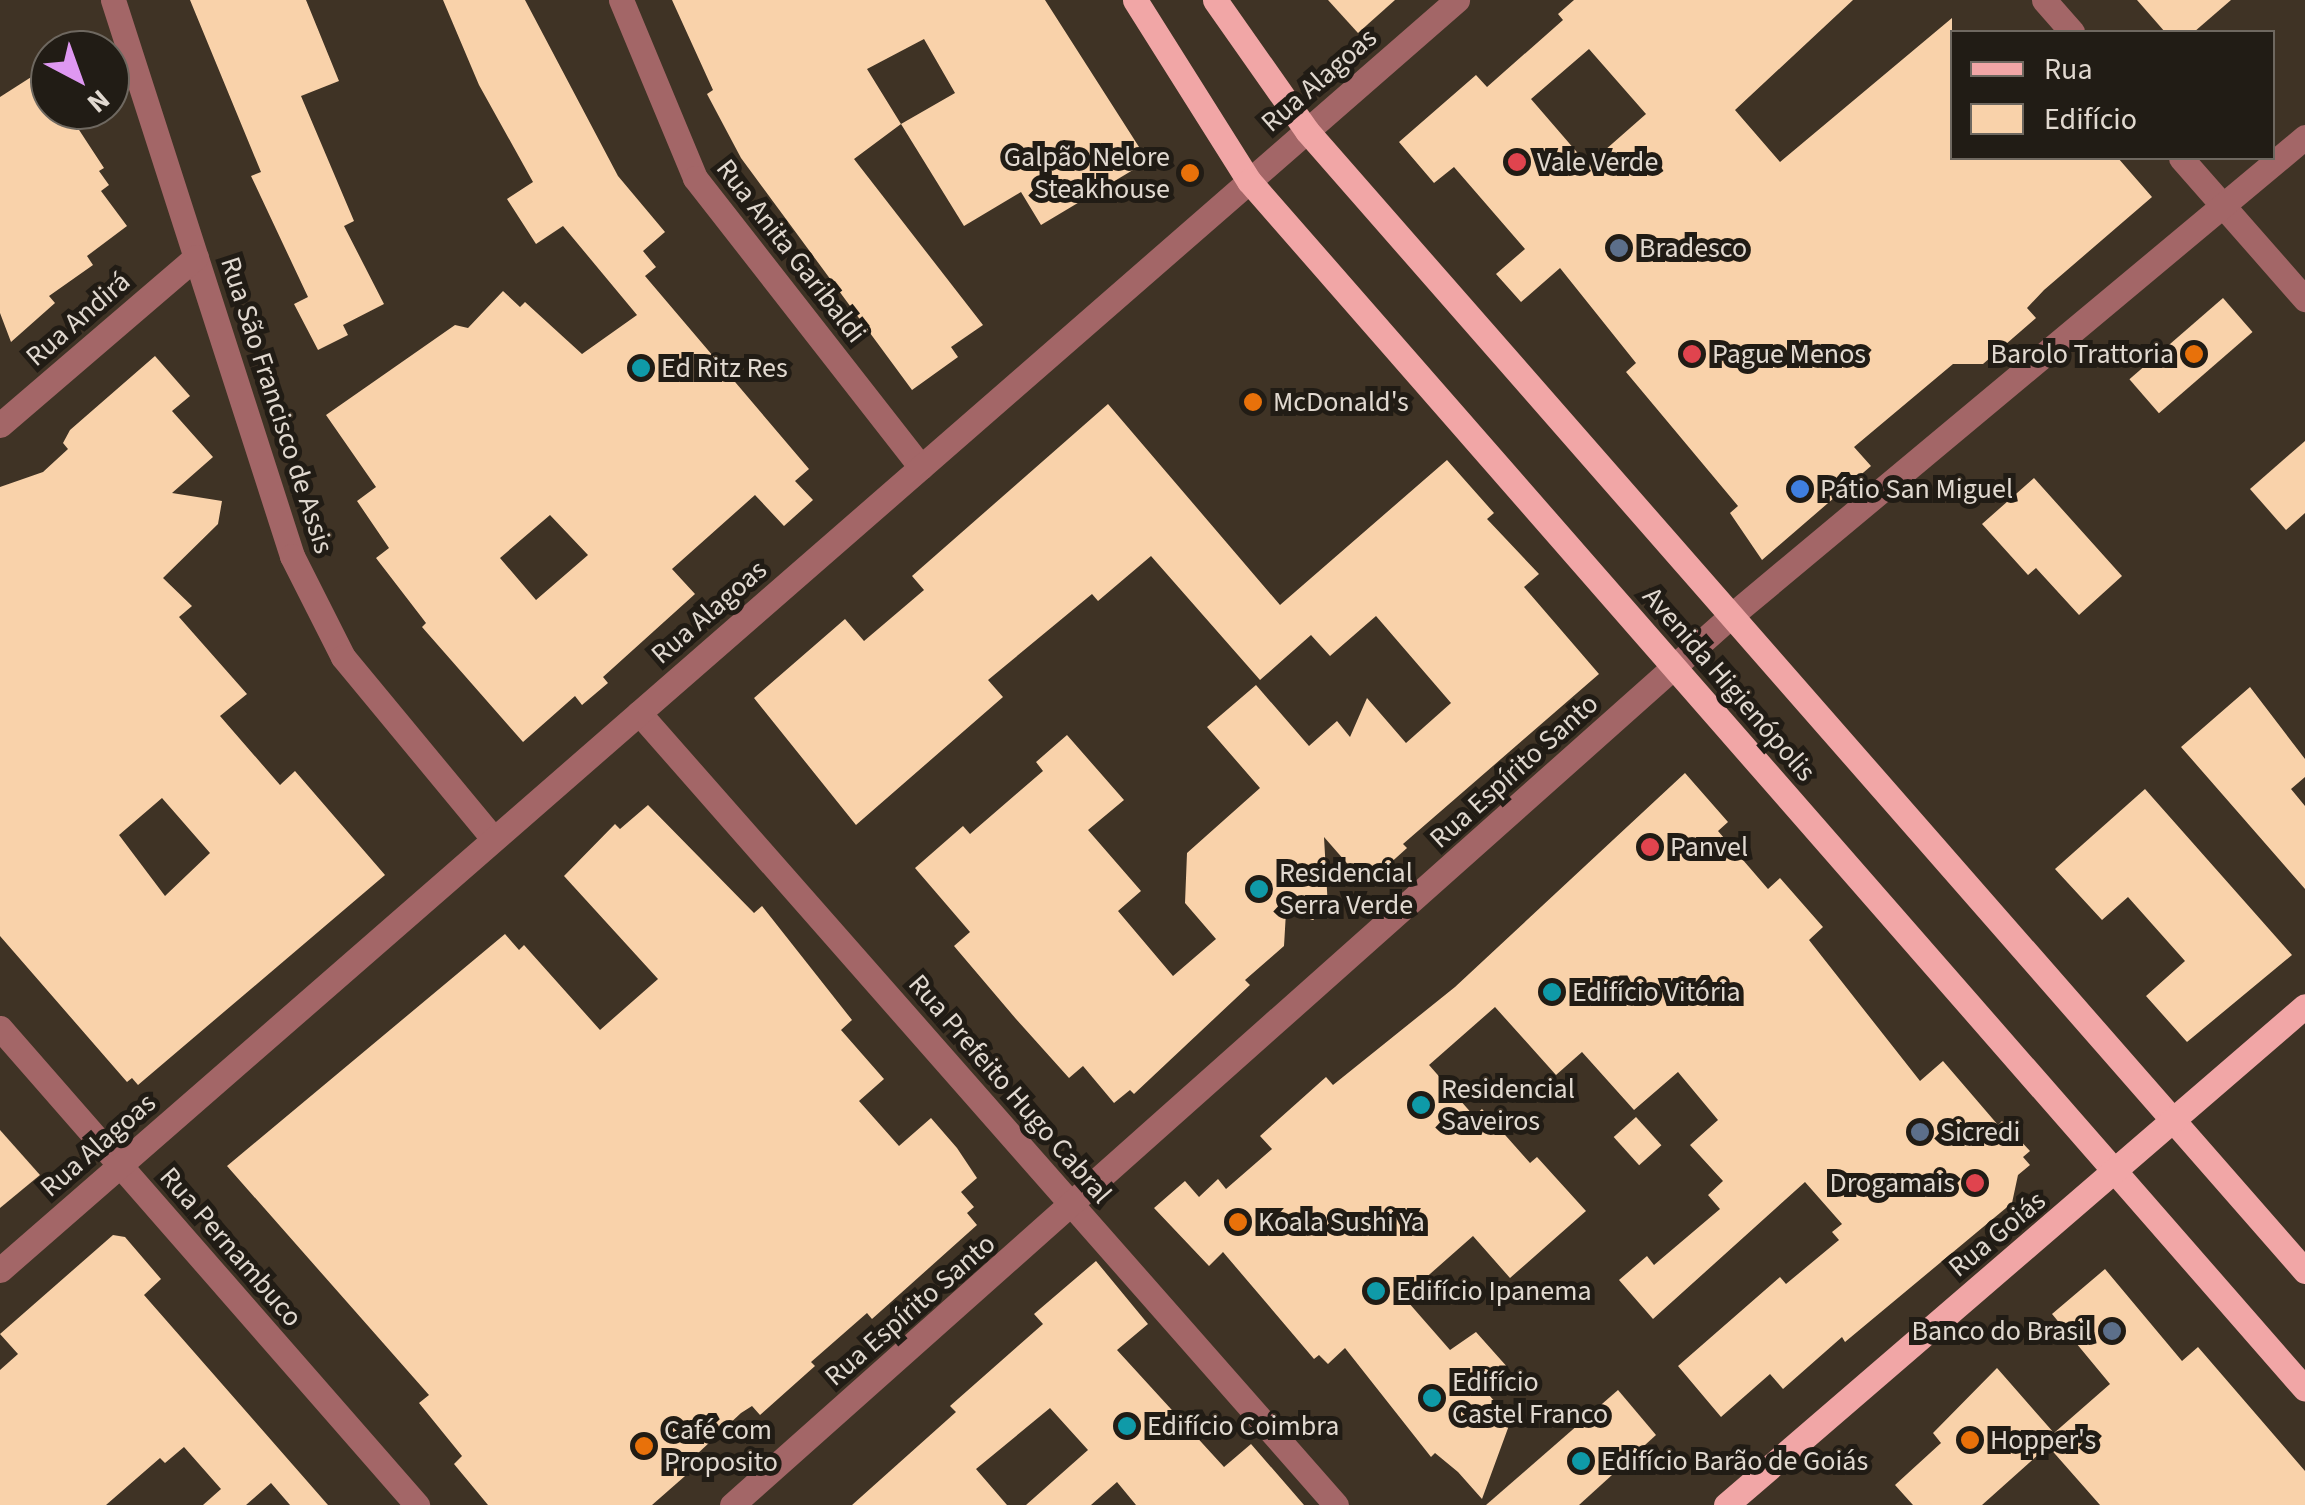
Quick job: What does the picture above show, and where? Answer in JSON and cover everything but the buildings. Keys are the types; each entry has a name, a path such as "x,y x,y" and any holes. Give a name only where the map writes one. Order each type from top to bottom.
{"main road":[{"name":"Avenida Higienópolis","path":"1135,0 1250,181 2305,1389"},
{"name":"Avenida Higienópolis","path":"1215,0 1306,131 2172,1124 2305,1271"},
{"name":"Rua Goiás","path":"1726,1505 2305,1006"}],"street":[{"name":"Rua São Francisco de Assis","path":"114,0 292,556 342,657 492,838"},
{"name":"Rua Anita Garibaldi","path":"621,0 694,178 921,467"},
{"name":"Rua Alagoas","path":"0,1270 1457,0"},
{"path":"2044,0 2070,30"},
{"name":"Rua Espírito Santo","path":"732,1505 1074,1207 1732,615 2305,137"},
{"path":"2183,160 2305,300"},
{"name":"Rua Andirá","path":"0,425 196,257"},
{"name":"Rua Prefeito Hugo Cabral","path":"638,714 1336,1505"},
{"name":"Rua Pernambuco","path":"0,1028 417,1505"}],"place":[{"name":"Vale Verde","path":"1517,162"},
{"name":"Galpão Nelore Steakhouse","path":"1190,173"},
{"name":"Bradesco","path":"1619,248"},
{"name":"Pague Menos","path":"1692,354"},
{"name":"Barolo Trattoria","path":"2194,354"},
{"name":"Ed Ritz Res","path":"641,368"},
{"name":"McDonald's","path":"1253,402"},
{"name":"Pátio San Miguel","path":"1800,489"},
{"name":"Panvel","path":"1650,847"},
{"name":"Residencial Serra Verde","path":"1259,889"},
{"name":"Edifício Vitória","path":"1552,992"},
{"name":"Residencial Saveiros","path":"1421,1105"},
{"name":"Sicredi","path":"1920,1132"},
{"name":"Drogamais","path":"1975,1183"},
{"name":"Koala Sushi Ya","path":"1238,1222"},
{"name":"Edifício Ipanema","path":"1376,1291"},
{"name":"Banco do Brasil","path":"2112,1331"},
{"name":"Edifício Castel Franco","path":"1432,1398"},
{"name":"Edifício Coimbra","path":"1127,1426"},
{"name":"Hopper's","path":"1970,1440"},
{"name":"Café com Proposito","path":"644,1446"},
{"name":"Edifício Barão de Goiás","path":"1581,1461"}]}
